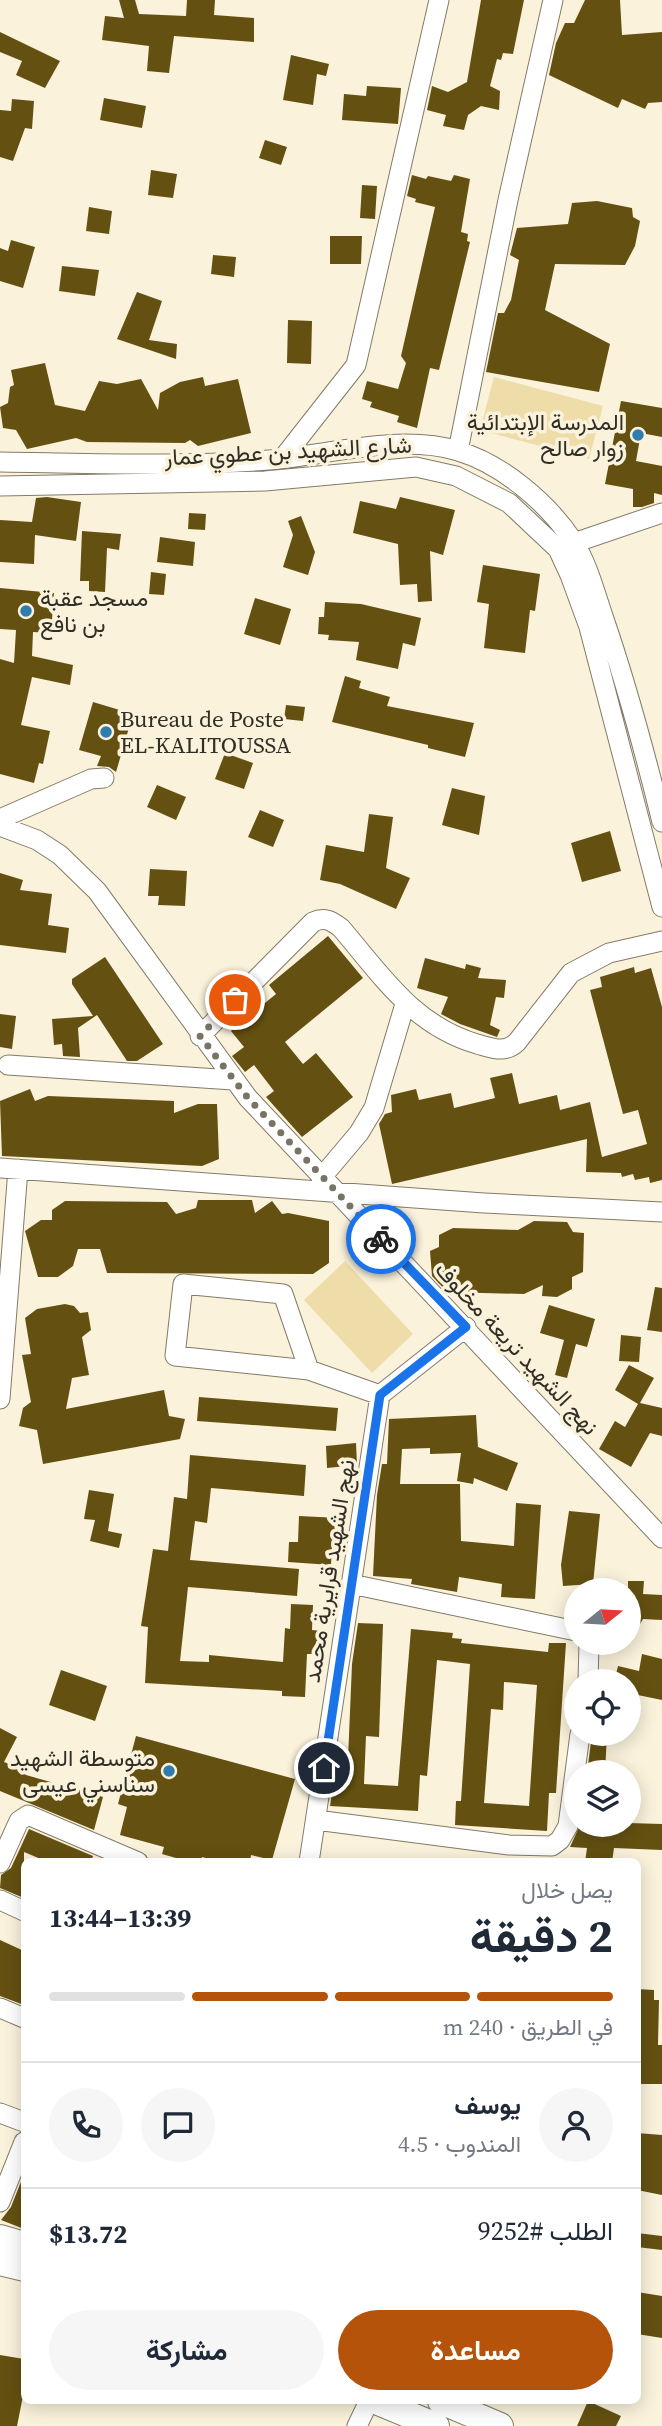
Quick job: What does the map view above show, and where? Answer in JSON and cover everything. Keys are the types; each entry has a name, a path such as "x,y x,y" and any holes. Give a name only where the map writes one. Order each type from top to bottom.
{"street":[{"path":"283,458 356,365 439,0"},
{"path":"458,451 508,200 553,0"},
{"name":"شارع الشهيد بن عطوي عمار","path":"0,462 170,463 283,458 430,444 458,451 487,464 523,488 555,517 566,546 662,907"},
{"name":"شارع الشهيد بن عطوي عمار","path":"0,486 265,481 416,467 456,476 509,503 566,546 587,568 629,690 662,822"},
{"path":"566,546 662,513"},
{"path":"0,820 91,779 104,778"},
{"name":"نهج الشهيد تريعة مخلوف","path":"0,826 37,840 60,855 97,891 233,1080 328,1185 466,1327 662,1538"},
{"path":"200,1036 313,922 320,919 333,922 341,928 405,1004 440,1030 461,1039 504,1050 517,1042 571,973 609,953 662,941"},
{"path":"328,1185 374,1108 405,1004"},
{"path":"8,1065 233,1080"},
{"path":"0,1399 9,1169 328,1185 662,1212"},
{"path":"309,1370 283,1294 183,1284 175,1356 309,1370 380,1395 466,1327"},
{"name":"نهج الشهيد قرايرية محمد","path":"310,1858 380,1395"},
{"path":"351,1584 564,1628"},
{"path":"316,1820 508,1854 552,1846 564,1835 568,1826 578,1746"},
{"path":"0,1863 19,1821 28,1815 124,1858"},
{"path":"0,1900 21,1910"},
{"path":"0,2008 21,2017"},
{"path":"0,2113 21,2121"},
{"path":"0,2202 21,2150"},
{"path":"0,2238 21,2244"},
{"path":"0,2262 21,2267"},
{"path":"357,2426 368,2404"},
{"path":"383,2404 436,2426"},
{"path":"448,2404 500,2426"}],"shaded area":[{"path":"494,377 603,406 589,459 480,430"},
{"path":"345,1261 413,1334 372,1373 304,1300"}],"building":[{"path":"119,0 135,0 139,14 186,16 187,0 215,0 214,15 254,18 254,42 174,36 169,73 147,71 149,46 102,40 105,16 124,18"},
{"path":"481,0 524,0 513,54 503,53 501,60 497,59 490,86 500,91 499,110 481,106 468,115 464,130 443,126 446,115 427,110 432,86 448,92 467,82"},
{"path":"585,0 620,0 622,35 662,32 662,102 648,103 645,109 622,99 618,108 549,75 556,43 565,23 574,23"},
{"path":"0,32 60,61 45,88 16,75 22,61 0,52"},
{"path":"291,55 329,64 326,76 317,74 313,105 283,100"},
{"path":"367,86 401,88 398,124 342,120 344,94 366,96"},
{"path":"104,98 146,106 142,128 100,120"},
{"path":"12,99 34,101 32,129 25,128 13,161 0,157 0,110 11,111"},
{"path":"265,140 287,147 281,165 259,158"},
{"path":"151,170 177,174 173,198 148,195"},
{"path":"412,175 451,181 454,175 470,179 461,232 468,234 467,241 470,242 439,370 430,368 417,428 397,422 399,416 370,407 372,402 362,399 367,381 398,389 406,363 401,356 435,207 415,202 416,199 407,196"},
{"path":"362,185 377,186 375,219 360,218"},
{"path":"597,201 632,208 633,217 640,221 635,246 625,265 555,264 545,310 610,344 599,392 486,372 498,313 504,313 511,300 519,260 510,255 517,228 568,224 572,203"},
{"path":"89,207 112,211 109,234 86,231"},
{"path":"330,236 362,236 361,264 330,264"},
{"path":"11,240 35,247 23,288 0,281 0,248 8,251"},
{"path":"213,255 236,257 234,277 211,274"},
{"path":"62,266 99,270 95,296 59,291"},
{"path":"137,292 162,301 149,340 177,344 176,359 117,339"},
{"path":"288,320 312,321 311,364 287,363"},
{"path":"45,363 55,405 85,411 99,381 117,384 141,379 158,410 160,393 180,382 203,377 205,386 238,379 251,433 198,446 190,440 185,443 87,442 76,438 27,449 16,430 3,428 0,407 8,403 10,387 14,385 11,370"},
{"name":"المدرسة الإبتدائية زوار صالح","path":"621,401 662,408 662,437 641,433 636,461 662,466 662,495 654,493 654,503 642,507 633,507 633,489 605,484"},
{"path":"400,497 455,510 443,555 430,551 432,601 418,602 417,584 400,585 398,544 353,533 360,501 396,509"},
{"path":"36,498 81,502 76,541 35,535 34,564 0,562 0,520 32,522"},
{"path":"189,513 206,514 205,530 188,529"},
{"path":"301,516 315,552 308,575 283,567 293,535 288,521"},
{"path":"82,531 121,534 119,550 107,548 105,592 89,591 89,581 80,581"},
{"path":"160,537 195,542 193,566 157,562"},
{"path":"483,565 540,574 535,611 530,610 525,653 484,648 489,604 477,602"},
{"path":"151,572 166,574 164,595 149,594"},
{"path":"0,588 54,593 51,633 33,632 32,656 73,665 70,685 32,677 21,725 50,731 43,764 39,763 34,783 0,774 0,659 14,663 16,630 0,629"},
{"path":"255,598 291,609 280,645 244,634"},
{"path":"325,602 361,604 421,618 415,646 403,643 398,669 356,660 359,642 328,640 329,635 318,634 319,617 324,617"},
{"path":"345,676 361,681 359,688 390,697 387,706 474,723 465,757 428,748 428,745 332,722"},
{"name":"Bureau de Poste EL-KALITOUSSA","path":"93,702 133,714 116,772 109,767 97,766 101,756 79,750"},
{"path":"286,705 305,707 303,721 284,719"},
{"path":"225,753 253,763 244,789 215,779"},
{"path":"157,785 186,797 176,820 147,807"},
{"path":"452,788 485,796 479,835 442,825"},
{"path":"260,810 284,820 273,847 248,837"},
{"path":"369,814 393,817 386,868 410,878 396,909 340,884 320,880 326,845 364,852"},
{"path":"610,831 621,871 582,882 571,843"},
{"path":"150,869 187,871 185,906 158,905 159,896 148,896"},
{"path":"0,873 23,880 20,890 52,894 48,925 69,928 66,953 0,945"},
{"path":"328,936 363,978 285,1042 303,1064 316,1053 353,1097 302,1137 266,1097 274,1091 254,1065 245,1072 232,1056 244,1047 231,1031 276,994 269,985"},
{"path":"105,957 163,1044 137,1061 127,1061 97,1015 78,1028 80,1057 63,1056 62,1044 54,1045 52,1019 93,1016 72,984 72,979"},
{"path":"425,958 465,969 466,964 481,968 478,978 506,980 504,998 496,997 490,1025 500,1030 497,1037 441,1014 448,997 417,988"},
{"path":"634,967 635,973 651,968 662,1007 662,1180 650,1183 649,1177 635,1180 633,1174 622,1177 621,1173 586,1172 587,1139 392,1184 379,1124 385,1114 392,1112 391,1095 416,1089 419,1100 451,1093 454,1108 495,1098 490,1078 512,1073 519,1104 557,1095 560,1110 590,1102 602,1157 647,1144 638,1110 623,1114 590,990 602,987 600,977"},
{"path":"0,1014 16,1016 12,1049 0,1047"},
{"path":"30,1089 35,1101 48,1096 174,1101 174,1113 198,1104 217,1104 219,1159 202,1166 2,1156 0,1101"},
{"path":"198,1200 252,1200 255,1213 272,1201 282,1214 329,1221 329,1263 313,1274 107,1273 100,1249 78,1249 73,1266 58,1277 38,1277 25,1231 41,1220 52,1220 52,1210 65,1201 167,1202 176,1214 196,1208"},
{"path":"534,1221 567,1222 573,1232 584,1233 583,1272 572,1277 572,1289 557,1297 542,1296 543,1285 524,1294 447,1292 432,1276 430,1251 439,1247 439,1235 453,1228 518,1230"},
{"path":"655,1287 662,1288 662,1332 647,1330"},
{"path":"65,1304 74,1306 80,1313 88,1312 91,1330 82,1337 89,1375 72,1378 66,1409 164,1390 169,1416 185,1419 180,1439 43,1464 37,1430 19,1426 23,1408 31,1402 22,1355 31,1354 25,1318 37,1309"},
{"path":"549,1305 595,1319 587,1347 576,1344 567,1378 555,1375 564,1340 540,1333"},
{"path":"621,1335 641,1337 639,1362 619,1361"},
{"path":"629,1365 654,1378 640,1403 662,1408 662,1436 650,1433 631,1467 599,1449 615,1421 625,1427 638,1404 615,1390"},
{"path":"199,1397 338,1408 336,1431 197,1421"},
{"path":"476,1415 478,1447 518,1463 507,1491 474,1478 473,1484 457,1481 461,1453 430,1454 430,1448 402,1449 400,1484 460,1484 461,1541 514,1546 516,1503 541,1505 535,1599 501,1597 502,1584 459,1577 457,1592 411,1584 412,1579 373,1576 377,1495 382,1464 387,1464 389,1419"},
{"path":"356,1443 357,1465 327,1468 326,1446"},
{"path":"190,1455 306,1465 304,1496 211,1488 207,1523 195,1521 190,1560 299,1569 297,1596 188,1587 180,1661 209,1662 209,1655 283,1662 285,1628 290,1629 291,1604 313,1605 312,1630 322,1631 321,1654 307,1654 305,1697 282,1696 282,1691 145,1683 148,1627 141,1626 153,1549 168,1551 174,1497 187,1499"},
{"path":"89,1490 114,1494 108,1531 122,1534 119,1548 90,1541 95,1520 84,1519"},
{"path":"569,1511 600,1514 594,1578 564,1578 563,1586 561,1565"},
{"path":"299,1516 339,1518 337,1546 332,1545 331,1565 288,1562 289,1542 298,1542"},
{"path":"641,1581 644,1581 643,1594 662,1595 662,1620 643,1619 641,1622"},
{"path":"358,1623 383,1624 379,1737 366,1736 364,1784 398,1786 411,1629 453,1633 452,1638 462,1639 461,1643 548,1652 549,1643 564,1643 556,1793 549,1793 547,1831 455,1825 456,1801 461,1801 470,1664 437,1660 427,1776 420,1775 418,1811 330,1806 334,1782 347,1783 352,1664","holes":["504,1682 537,1685 529,1806 484,1803 491,1709 503,1710"]},
{"path":"642,1654 662,1659 662,1700 641,1696 639,1669"},
{"path":"61,1670 107,1686 95,1721 49,1705"},
{"path":"0,1728 17,1737 4,1762 28,1771 26,1775 103,1797 94,1830 0,1791"},
{"path":"136,1736 295,1779 273,1858 251,1855 251,1858 176,1858 162,1854 164,1847 120,1835 127,1807 118,1804"},
{"path":"590,1746 606,1746 606,1760 589,1760"},
{"path":"641,1823 662,1824 662,1850 614,1848 613,1858 586,1858 587,1848 570,1847 575,1837 641,1837"},
{"path":"29,1829 93,1856 38,1858 24,1852 24,1858 21,1858 21,1897 0,1888 1,1875 11,1868"},
{"path":"0,1940 21,1950 21,2004 0,1996"},
{"path":"641,1989 654,1990 654,2000 659,2000 658,2045 662,2045 662,2084 641,2084"},
{"path":"641,2133 662,2135 662,2195 641,2191"},
{"path":"21,2182 21,2228 1,2220 11,2207"},
{"path":"641,2233 662,2236 662,2250 641,2247"},
{"path":"641,2293 662,2296 662,2338 641,2335"},
{"path":"0,2355 21,2358 21,2404 17,2426 0,2426"},
{"path":"587,2404 595,2404 621,2416 616,2426 577,2426"}],"way so far":[{"path":"235,1000 200,1036 248,1098 381,1239"}],"place":[{"name":"المدرسة الإبتدائية زوار صالح","path":"638,435"},
{"name":"مسجد عقبة بن نافع","path":"26,611"},
{"name":"Bureau de Poste EL-KALITOUSSA","path":"106,732"},
{"name":"متوسطة الشهيد سناسني عيسى","path":"169,1771"}],"route":[{"path":"324,1768 380,1395 466,1327 381,1239"}]}
